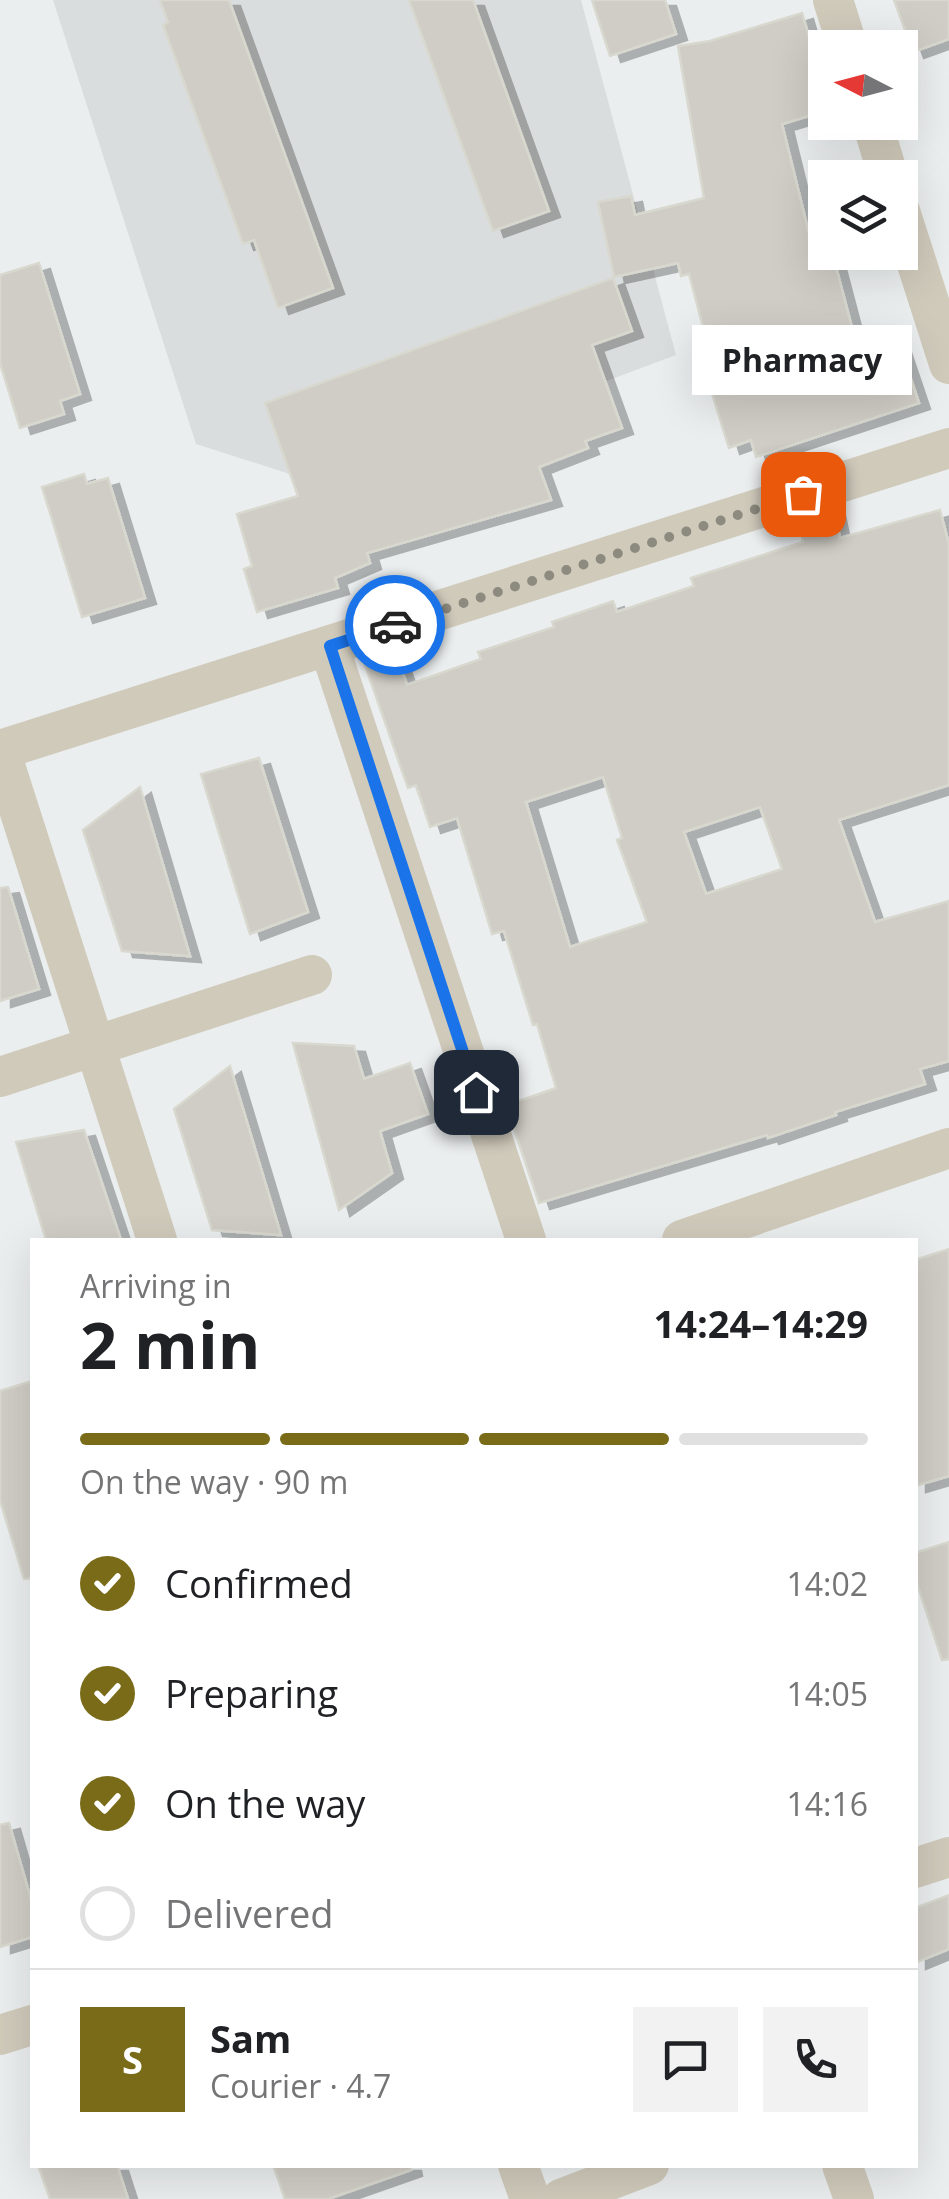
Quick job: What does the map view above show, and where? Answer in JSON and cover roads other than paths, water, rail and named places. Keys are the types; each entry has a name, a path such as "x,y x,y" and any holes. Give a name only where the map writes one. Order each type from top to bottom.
{"street":[{"path":"832,0 842,30"},
{"path":"918,267 949,364"},
{"path":"157,1238 0,750 949,448"},
{"path":"330,646 525,1238"},
{"path":"0,1077 312,975"},
{"path":"688,1238 949,1148"},
{"path":"918,1867 949,1857"},
{"path":"0,2036 30,2026"},
{"path":"519,2168 530,2199"},
{"path":"561,2199 641,2168"},
{"path":"843,2168 854,2199"}],"place":[{"name":"Pharmacy","path":"803,494"}]}
